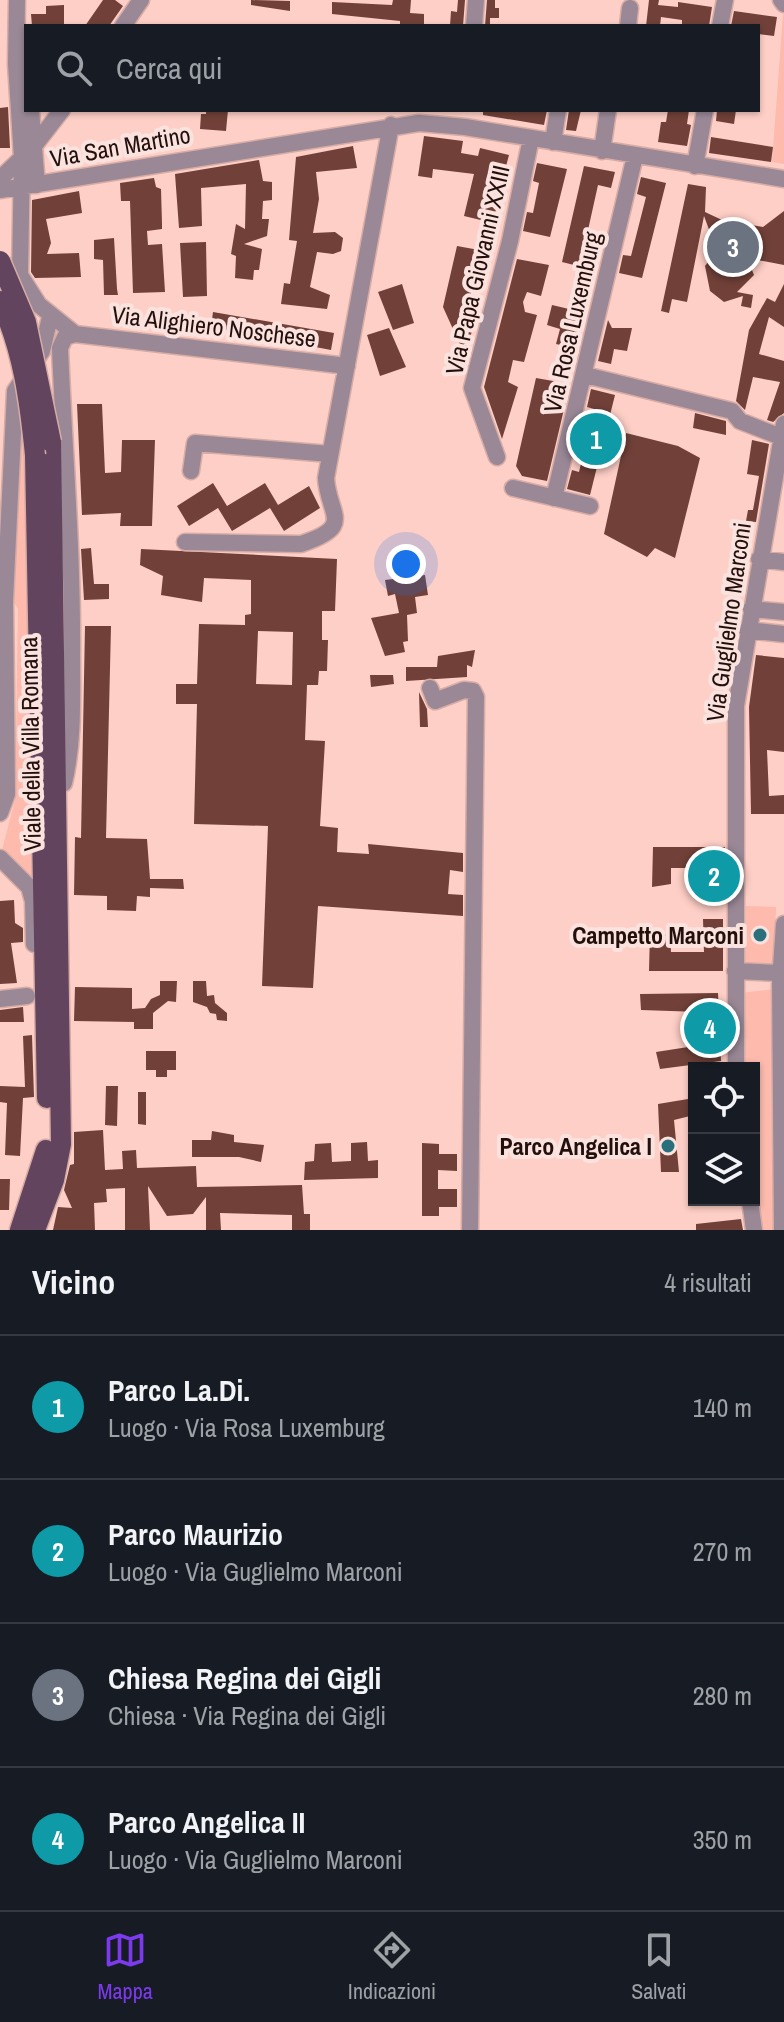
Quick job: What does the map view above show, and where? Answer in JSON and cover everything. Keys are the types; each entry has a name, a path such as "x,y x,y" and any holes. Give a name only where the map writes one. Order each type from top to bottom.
{"main road":[{"name":"Viale della Villa Romana","path":"0,261 26,322 43,448 56,787 61,1144 54,1180 35,1230"},
{"name":"Viale della Villa Romana","path":"0,301 8,317 43,448 43,970 48,1141 41,1175 20,1230"}],"street":[{"path":"17,0 19,37 16,64 28,152 29,187 20,275 50,317 75,334 61,341 60,348 70,493 72,714 71,754 64,783 56,787"},
{"path":"124,24 141,0"},
{"path":"474,24 476,0"},
{"path":"720,24 725,0"},
{"path":"628,24 630,8"},
{"path":"19,37 24,55"},
{"path":"553,142 558,112"},
{"path":"602,151 608,112"},
{"path":"695,166 705,112"},
{"path":"28,152 32,116 58,117"},
{"path":"0,179 58,117"},
{"name":"Via San Martino","path":"0,190 391,125 466,118 531,138 784,179"},
{"path":"185,542 301,544 331,529 337,515 326,485 330,454 391,125"},
{"name":"Via Papa Giovanni XXIII","path":"497,457 472,388 510,241 531,138"},
{"name":"Via Rosa Luxemburg","path":"554,498 635,156"},
{"path":"0,813 7,794 5,601 15,391 42,351 50,317"},
{"name":"Via Alighiero Noschese","path":"75,334 347,366"},
{"path":"585,375 732,411 740,421 782,430"},
{"name":"Via Guglielmo Marconi","path":"736,1062 736,706 782,430"},
{"path":"191,471 195,443 330,454"},
{"path":"513,488 590,506"},
{"path":"759,559 784,562"},
{"path":"751,609 784,612"},
{"path":"747,630 784,634"},
{"path":"430,688 435,701 464,690 473,691 476,697 470,1230"},
{"path":"0,858 8,876 29,887 33,901 35,946 43,970"},
{"path":"782,1230 781,978 784,924"},
{"path":"735,975 781,978"},
{"path":"0,999 27,996"},
{"path":"751,1206 754,1230"}],"shaded area":[{"path":"784,15 784,164 772,162"},
{"path":"19,385 26,431 38,895 2,850 15,800 18,609 12,599"},
{"name":"Campetto Marconi","path":"746,906 776,907 774,964 745,963"},
{"path":"775,989 772,1021 779,1230 759,1230 756,1206 760,1206 760,1062 745,1062 741,993"}],"building":[{"path":"103,0 115,0 123,6 110,24 86,24"},
{"path":"251,0 290,1 290,11 251,5"},
{"path":"393,0 411,0 410,13 424,14 424,24 400,24 400,21 332,14 332,2 392,5"},
{"path":"458,0 465,0 463,24 450,24 451,11 457,12"},
{"path":"487,0 495,0 499,18 490,18 490,24 485,24"},
{"path":"649,0 659,0 658,5 678,7 678,2 712,7 709,24 682,24 682,20 661,17 660,24 646,24"},
{"path":"64,5 64,24 32,24 31,14 46,14 46,6"},
{"path":"734,11 777,17 774,36 760,34 760,24 731,24"},
{"path":"8,107 10,148 0,148 0,108"},
{"path":"228,112 226,131 200,129 201,114"},
{"path":"483,112 547,112 544,125 483,115"},
{"path":"569,112 581,112 576,131 566,130"},
{"path":"668,112 689,112 687,124 691,125 687,146 658,142 661,122 666,122"},
{"path":"717,112 736,112 734,124 716,121"},
{"path":"424,136 463,141 461,153 478,156 480,148 509,155 504,174 496,172 488,203 497,205 493,223 464,216 474,174 433,169 432,178 418,176"},
{"path":"711,137 773,147 771,162 709,153"},
{"path":"353,146 357,168 316,172 319,199 313,233 335,232 343,238 341,251 333,254 317,252 310,287 330,295 327,309 281,304 284,283 290,284 297,241 289,240 296,157"},
{"path":"259,160 263,181 272,182 272,200 263,201 262,219 269,219 267,236 244,244 262,249 259,270 254,270 253,280 235,278 236,256 231,254 236,224 245,229 246,184 201,188 202,226 179,228 175,174"},
{"path":"537,163 567,169 550,237 523,231 527,212 533,213 539,183 533,181"},
{"path":"584,166 615,172 611,188 598,185 584,248 597,251 594,270 562,262"},
{"path":"641,177 666,183 642,278 619,273 623,255 631,256 646,197 637,194"},
{"path":"154,178 156,187 161,189 162,229 147,231 148,245 162,244 165,292 133,293 130,201 121,201 120,183"},
{"path":"688,184 706,187 705,212 722,220 763,227 784,211 784,265 747,258 754,275 737,292 753,295 751,308 741,306 743,296 724,302 710,291 705,266 717,251 704,216 687,302 672,299 669,313 661,311"},
{"path":"79,191 82,213 46,219 51,243 47,254 79,253 81,277 35,278 31,272 32,200"},
{"path":"114,238 118,295 104,295 103,260 94,259 94,240"},
{"path":"206,242 207,296 183,297 180,243"},
{"path":"457,246 490,252 485,274 475,272 469,304 478,305 468,347 462,349 443,307"},
{"path":"517,259 549,265 541,296 527,292 523,302 525,312 537,315 524,362 513,360 508,382 518,387 502,439 484,387"},
{"path":"402,284 414,323 393,330 378,292"},
{"path":"784,284 784,327 769,317 759,354 784,361 784,413 773,422 767,420 780,382 753,377 745,410 736,401 749,330 767,298 775,302"},
{"path":"571,304 587,306 574,348 556,344 560,329 547,325 552,305 569,309"},
{"path":"213,312 334,333 331,350 211,327"},
{"path":"608,320 612,328 632,328 627,351 614,349 611,364 598,361"},
{"path":"389,328 406,367 380,376 367,335"},
{"path":"536,378 570,384 547,481 522,476 516,466"},
{"path":"591,389 615,395 590,495 567,489 572,470 579,472 594,409 587,407"},
{"path":"77,404 102,404 105,473 121,472 122,440 155,440 152,526 120,526 121,513 82,515"},
{"path":"695,413 726,421 726,435 693,428"},
{"path":"626,433 678,446 700,458 675,558 655,548 647,557 604,534"},
{"path":"752,440 769,444 756,522 746,521 748,510 753,510 759,476 747,474"},
{"path":"213,483 227,506 265,483 278,505 309,486 320,508 284,531 270,508 232,531 218,508 189,526 177,506"},
{"path":"91,548 94,584 109,584 109,599 84,600 81,549"},
{"path":"141,549 337,559 335,611 322,611 322,640 328,640 327,671 319,671 318,685 307,685 305,740 325,741 320,826 338,828 337,852 369,854 368,844 463,853 463,872 450,870 448,894 463,895 463,916 318,906 313,988 262,986 268,826 194,824 197,704 176,704 176,684 197,684 199,624 245,625 245,615 251,614 251,580 204,578 202,602 161,595 163,576 140,565","holes":["258,631 293,632 292,685 256,684"]},
{"path":"425,575 428,595 415,597 417,613 407,615 408,641 403,642 405,652 385,656 371,618 399,613 395,594 388,596 385,580"},
{"path":"85,626 111,626 106,838 147,839 150,879 183,879 184,889 150,888 150,897 137,896 136,911 107,910 107,896 74,895 75,837 81,838"},
{"path":"475,650 472,667 467,665 467,677 406,681 406,667 437,667 438,656"},
{"path":"756,655 784,658 784,752 767,750 769,796 784,795 784,814 751,814 749,707"},
{"path":"370,675 393,675 394,684 371,687"},
{"path":"419,692 427,709 428,727 420,727"},
{"path":"653,847 725,847 725,899 703,900 703,868 671,868 671,884 652,887"},
{"path":"14,900 15,923 23,928 23,942 11,943 17,983 0,984 0,901"},
{"path":"703,919 723,919 723,971 649,971 650,932 670,935 671,952 704,952"},
{"path":"160,981 177,981 176,1002 168,1001 153,1013 153,1029 134,1029 134,1022 74,1021 75,987 132,988 132,1009 145,1008 151,999 160,995"},
{"path":"193,981 206,981 207,996 214,995 215,1003 227,1013 227,1021 217,1020 216,1014 210,1013 207,1007 193,1002"},
{"path":"718,993 721,1061 688,1062 688,1065 660,1069 656,1052 701,1045 700,1012 641,1010 640,994"},
{"path":"23,1007 24,1022 0,1022 0,1010"},
{"path":"32,1035 34,1097 23,1098 20,1156 5,1155 7,1103 0,1102 0,1086 25,1087 23,1036"},
{"path":"146,1051 176,1051 176,1070 167,1070 167,1077 156,1077 156,1070 146,1070"},
{"path":"106,1086 118,1086 117,1126 105,1125"},
{"path":"138,1092 146,1092 146,1125 138,1124"},
{"name":"Parco Angelica I","path":"688,1099 688,1116 674,1120 679,1172 661,1172 658,1104"},
{"path":"103,1130 105,1170 123,1169 122,1151 136,1150 137,1168 196,1166 197,1187 302,1185 304,1214 310,1214 310,1230 292,1230 292,1215 220,1213 221,1230 206,1230 206,1197 193,1214 167,1216 148,1186 150,1230 125,1230 125,1188 106,1189 107,1202 94,1203 95,1230 53,1230 58,1207 72,1208 64,1190 70,1165 74,1164 74,1132"},
{"path":"212,1131 234,1135 234,1142 264,1145 261,1162 239,1157 192,1157 192,1140 211,1140"},
{"path":"367,1142 368,1161 378,1160 378,1178 304,1180 305,1162 314,1161 315,1144 331,1143 332,1162 351,1161 351,1143"},
{"path":"422,1143 439,1144 439,1154 457,1154 457,1171 438,1170 438,1189 457,1189 457,1207 439,1207 439,1216 422,1216"},
{"path":"0,1179 10,1179 9,1210 0,1210"},
{"path":"741,1219 743,1230 696,1230 696,1224"}],"place":[{"name":"Chiesa Regina dei Gigli","path":"733,247"},
{"name":"Parco La.Di.","path":"596,439"},
{"name":"Parco Maurizio","path":"714,876"},
{"name":"Campetto Marconi","path":"760,935"},
{"name":"Parco Angelica II","path":"710,1028"},
{"name":"Parco Angelica I","path":"668,1146"}]}
